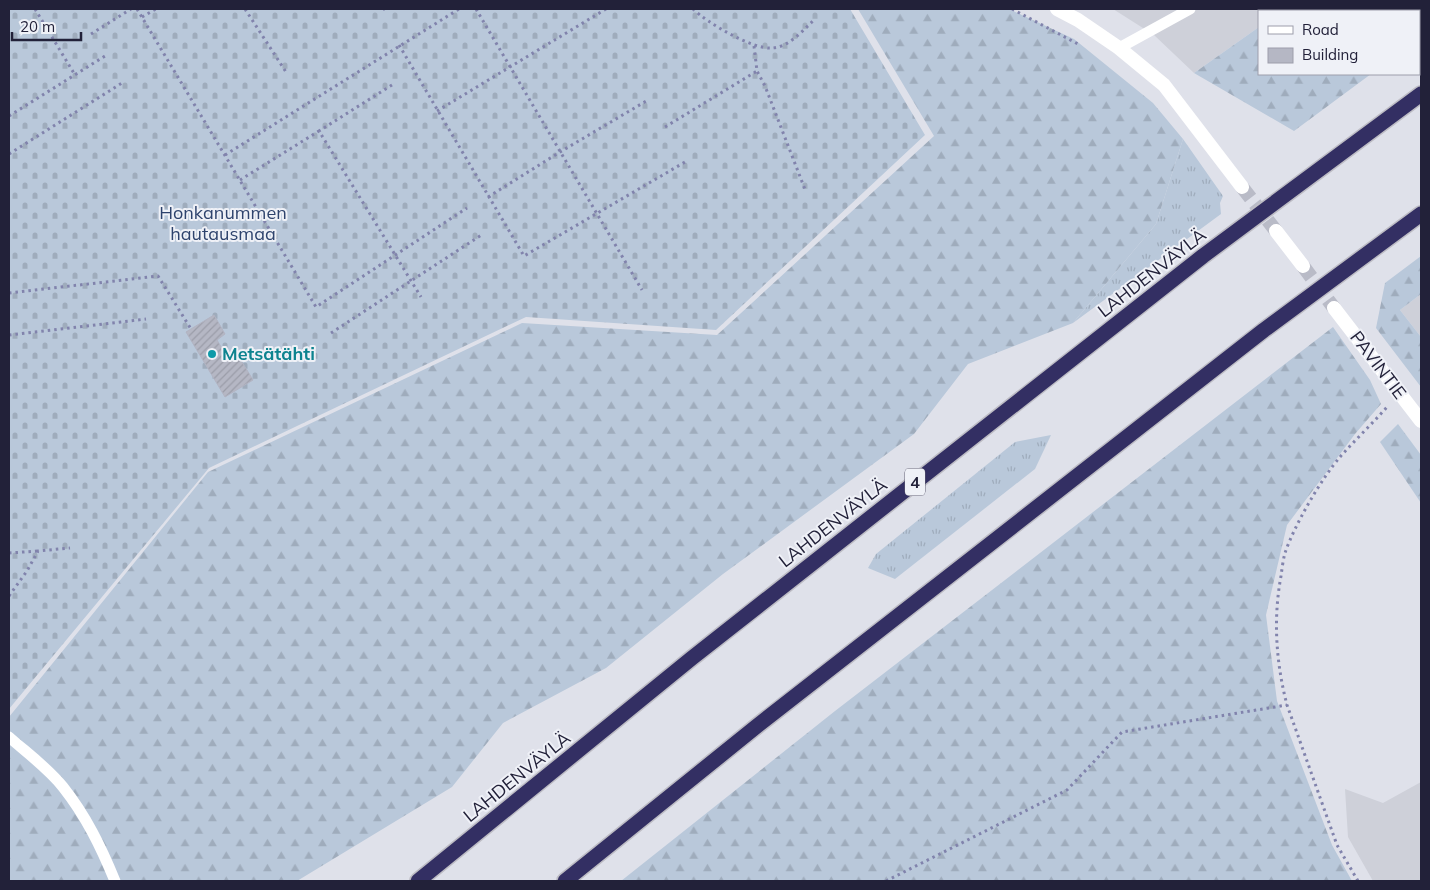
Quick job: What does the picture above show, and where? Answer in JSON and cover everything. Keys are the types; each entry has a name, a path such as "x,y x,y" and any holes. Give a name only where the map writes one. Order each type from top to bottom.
{"highway":[{"name":"LAHDENVÄYLÄ","path":"418,881 692,658 1188,268 1421,94"},
{"path":"565,881 757,726 1248,342 1421,214"}],"street":[{"path":"1057,9 1078,20 1119,48 1164,85 1242,187"},
{"path":"1276,231 1303,266"},
{"name":"PAVINTIE","path":"1334,308 1421,421"}],"lane":[{"path":"1119,48 1190,9"},
{"path":"9,737 62,786 88,821 102,848 115,881"}],"path":[{"path":"35,9 75,75"},
{"path":"91,34 130,9"},
{"path":"136,9 226,155 316,307 467,208"},
{"path":"142,17 156,9"},
{"path":"245,9 286,72"},
{"path":"226,155 459,9"},
{"path":"476,9 642,290"},
{"path":"437,111 606,9"},
{"path":"693,9 713,24 754,46 771,48 792,40 813,21"},
{"path":"1012,9 1086,49"},
{"path":"399,46 524,256 685,162"},
{"path":"754,46 757,71 766,86 806,192"},
{"path":"9,116 105,56"},
{"path":"665,127 757,71"},
{"path":"9,154 122,83"},
{"path":"240,180 392,84"},
{"path":"488,197 648,100"},
{"path":"319,131 421,297"},
{"path":"330,333 483,234"},
{"path":"9,293 158,276 191,330"},
{"path":"9,335 146,319"},
{"path":"1358,881 1337,845 1287,705 1281,682 1277,641 1278,593 1285,554 1303,514 1339,458 1400,394"},
{"path":"9,553 70,548"},
{"path":"9,596 38,551"},
{"path":"886,881 1067,790 1122,732 1287,705"}],"shaded area":[{"path":"1113,9 1284,9 1258,10 1258,28 1194,73 1154,35"},
{"path":"1421,294 1421,337 1400,310"},
{"path":"1421,782 1421,881 1373,881 1348,837 1345,789 1383,803"}],"green space":[{"name":"Honkanummen hautausmaa","path":"9,9 850,9 925,135 716,330 526,317 209,468 9,709"},
{"path":"858,9 1009,9 1074,39 1153,103 1183,139 1156,224 1073,323 968,364 914,434 723,574 606,668 503,723 452,787 297,881 9,881 9,717 208,472 522,323 717,335 934,136"},
{"path":"1421,9 1421,36 1420,10 1282,10"},
{"path":"1258,28 1258,75 1370,75 1294,131 1194,73"},
{"path":"1183,139 1223,196 1220,203 1221,214 1073,323 1156,224"},
{"path":"1421,256 1421,294 1400,310 1421,337 1421,387 1376,328 1385,283"},
{"path":"1333,327 1370,380 1381,404 1355,434 1287,525 1266,615 1277,701 1332,845 1352,881 621,881 835,711"},
{"path":"1398,424 1421,455 1421,503 1380,442"},
{"path":"1051,435 1035,469 895,579 868,568 876,554 1015,442"}],"building":[{"name":"Metsätähti","path":"214,315 225,334 217,340 227,357 236,352 253,380 225,397 186,332"}],"tunnel":[{"path":"1242,187 1276,231"},
{"path":"1303,266 1334,308"}],"place":[{"name":"Metsätähti","path":"212,354"}]}
